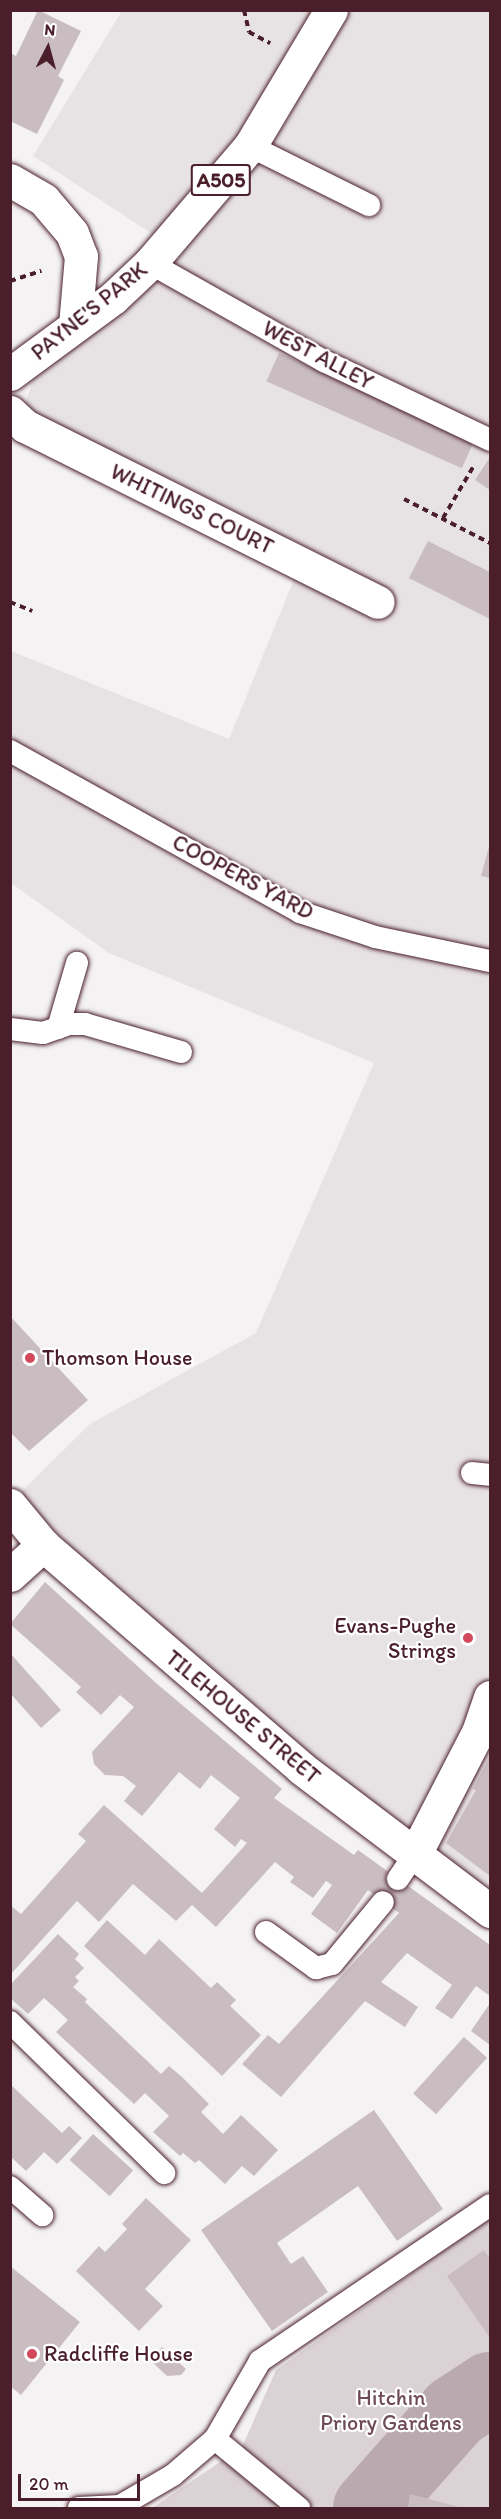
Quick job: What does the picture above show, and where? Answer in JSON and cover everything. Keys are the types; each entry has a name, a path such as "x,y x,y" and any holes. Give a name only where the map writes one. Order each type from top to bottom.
{"street":[{"name":"PAYNE'S PARK","path":"10,374 75,326 150,263 250,146 331,10"},
{"path":"10,180 44,200 72,233 81,256 75,326"},
{"name":"WHITINGS COURT","path":"10,412 25,426 378,602"},
{"name":"TILEHOUSE STREET","path":"10,1505 43,1545 301,1768 407,1866 490,1911"},
{"path":"10,1575 43,1545"},
{"path":"407,1866 484,1735 490,1697"}],"lane":[{"path":"250,146 369,205"},
{"name":"WEST ALLEY","path":"150,263 324,361 490,440"},
{"name":"COOPERS YARD","path":"10,751 300,912 375,937 490,961"},
{"path":"58,1028 78,963"},
{"path":"10,1029 43,1033 85,1024 181,1052"},
{"path":"266,1932 316,1968 332,1964 383,1902"},
{"path":"10,2022 164,2173"},
{"path":"10,2187 42,2215"},
{"path":"79,2508 120,2506 173,2475 215,2439 260,2361 489,2209"},
{"path":"215,2439 299,2508"}],"path":[{"path":"443,518 490,440"},
{"path":"404,499 490,543"},
{"path":"10,602 32,611"}],"shaded area":[{"path":"122,11 490,11 490,1905 359,1799 15,1498 90,1424 256,1333 374,1063 109,953 11,883 11,651 229,739 297,572 14,441 34,376 183,254 33,156"}],"green space":[{"name":"Hitchin Priory Gardens","path":"490,2218 490,2508 152,2508 242,2447 276,2370"}],"building":[{"path":"38,10 81,31 58,76 64,80 37,134 10,121 10,53 16,56"},
{"path":"279,353 474,440 462,468 266,381"},
{"path":"490,457 490,490 475,480"},
{"path":"428,541 490,572 490,619 409,578"},
{"path":"490,843 490,878 481,876"},
{"name":"Thomson House","path":"10,1316 88,1400 29,1451 10,1432"},
{"path":"45,1582 156,1683 282,1789 274,1798 354,1855 358,1850 490,1945 490,1996 476,1986 452,2019 435,2008 452,1985 407,1953 381,1982 418,2007 405,2027 365,2001 281,2097 242,2064 268,2035 279,2044 399,1913 368,1890 337,1933 311,1914 332,1885 326,1881 313,1898 290,1882 294,1877 275,1862 216,1927 192,1905 176,1921 133,1884 99,1922 77,1901 10,1975 10,1905 21,1914 86,1841 78,1834 104,1805 202,1893 247,1843 241,1839 235,1847 214,1829 240,1798 211,1775 200,1789 179,1772 142,1816 124,1801 136,1786 123,1776 105,1775 94,1764 92,1752 134,1707 120,1695 101,1715 76,1692 81,1687 10,1624"},
{"path":"10,1653 61,1710 41,1728 10,1693"},
{"path":"490,1756 490,1876 446,1843 476,1790 473,1789"},
{"path":"107,1920 145,1955 159,1939 211,1988 217,1982 236,2000 230,2006 261,2035 222,2076 84,1946"},
{"path":"58,1934 79,1954 75,1959 84,1968 75,1977 79,1981 73,1987 87,1999 85,2002 161,2074 169,2066 182,2077 209,2104 201,2112 223,2134 241,2115 278,2150 254,2176 242,2166 225,2184 199,2160 195,2163 183,2153 180,2156 153,2132 169,2116 145,2093 134,2104 56,2032 68,2020 44,1998 28,2014 10,1998 10,1985"},
{"path":"490,2003 490,2045 471,2031"},
{"path":"464,2037 487,2058 436,2114 413,2093"},
{"path":"10,2084 62,2133 69,2126 82,2138 57,2164 44,2152 26,2171 10,2156"},
{"path":"374,2110 443,2209 397,2241 358,2186 277,2243 291,2264 303,2256 328,2292 272,2331 201,2230"},
{"path":"93,2134 133,2170 110,2196 70,2160"},
{"path":"146,2198 191,2240 145,2289 163,2306 139,2331 76,2271 99,2246 105,2252 127,2229 122,2224"},
{"path":"484,2250 490,2259 490,2338 447,2276"},
{"name":"Radcliffe House","path":"10,2266 80,2322 21,2395 10,2386"},
{"path":"162,2347 186,2369 181,2375 167,2376 150,2360"},
{"path":"410,2494 463,2508 408,2508"}],"waterway":[{"path":"370,2508 455,2412 490,2389"}],"place":[{"name":"Thomson House","path":"30,1358"},
{"name":"Evans-Pughe Strings","path":"468,1638"},
{"name":"Radcliffe House","path":"32,2354"}]}
